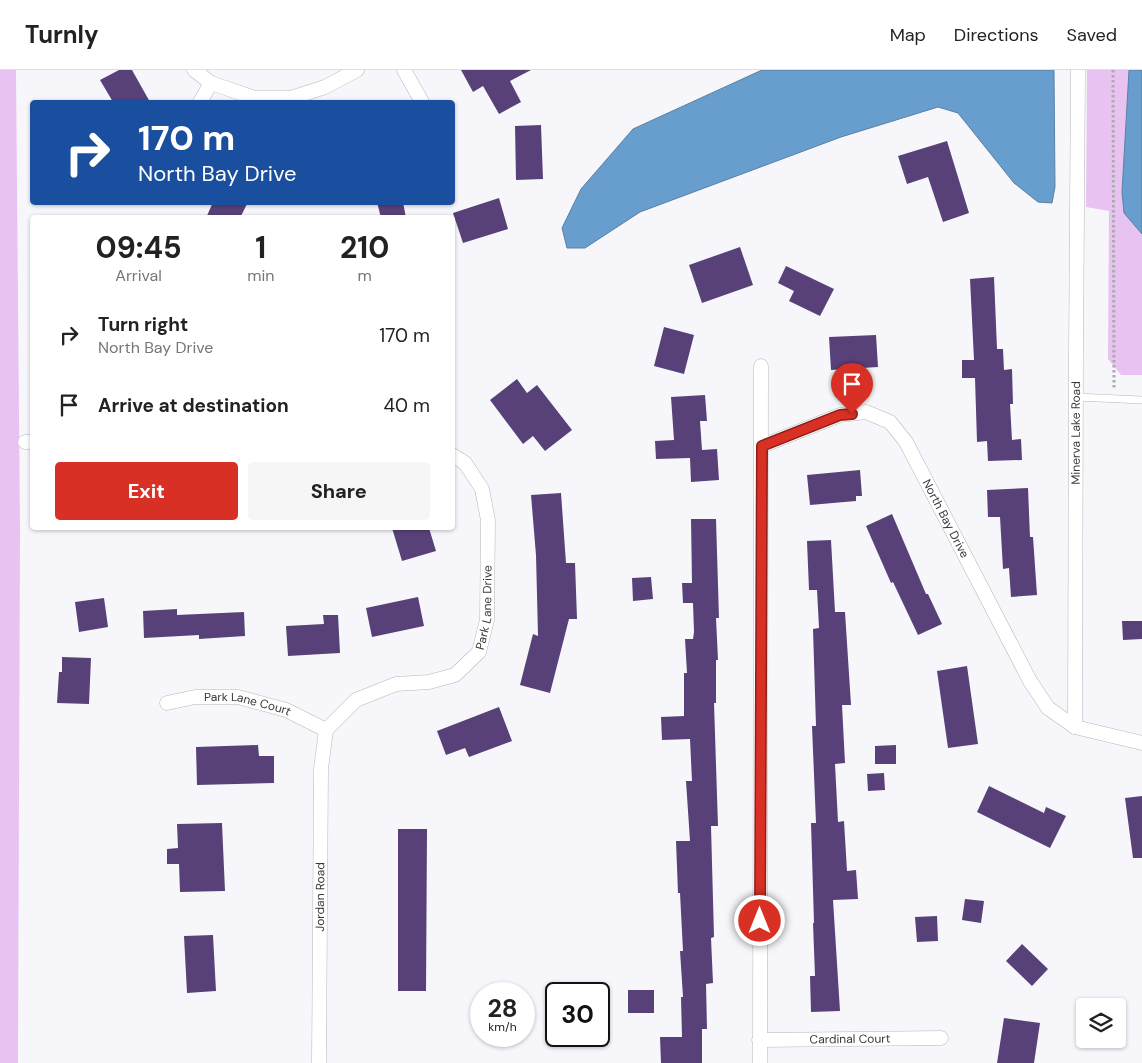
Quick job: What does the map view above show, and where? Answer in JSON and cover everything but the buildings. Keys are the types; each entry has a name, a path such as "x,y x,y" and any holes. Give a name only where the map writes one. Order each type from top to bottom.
{"street":[{"path":"194,70 211,83 255,98 291,98 325,88 357,70"},
{"path":"404,70 421,100"},
{"name":"Minerva Lake Road","path":"1075,727 1078,70"},
{"path":"201,100 211,83"},
{"path":"760,1063 762,366"},
{"name":"North Bay Drive","path":"762,446 840,415 866,412 890,422 906,442 1030,681 1048,708 1075,727"},
{"name":"Park Lane Drive","path":"326,730 356,700 396,684 429,682 455,674 479,652 487,620 488,520 482,489 465,463 455,457"},
{"name":"Park Lane Court","path":"167,703 195,697 238,697 286,710 326,730"},
{"path":"1075,727 1142,744"},
{"name":"Jordan Road","path":"319,1063 321,769 326,730"},
{"name":"Cardinal Court","path":"759,1040 941,1038"}],"lane":[{"path":"1076,397 1142,400"}],"path":[{"path":"1113,70 1114,399"}],"shaded area":[{"path":"0,70 16,70 20,529 18,1063 0,1063"},
{"path":"1087,70 1129,70 1122,192 1124,213 1142,234 1142,375 1121,375 1108,359 1109,211 1086,207"}],"water":[{"path":"762,70 1054,70 1055,187 1052,203 1038,202 1014,183 958,113 938,107 841,137 640,212 585,248 567,248 562,228 581,189 633,129"},
{"path":"1129,70 1142,70 1142,234 1124,213 1122,192"}],"route":[{"path":"760,921 762,446 840,415 852,414"}]}
